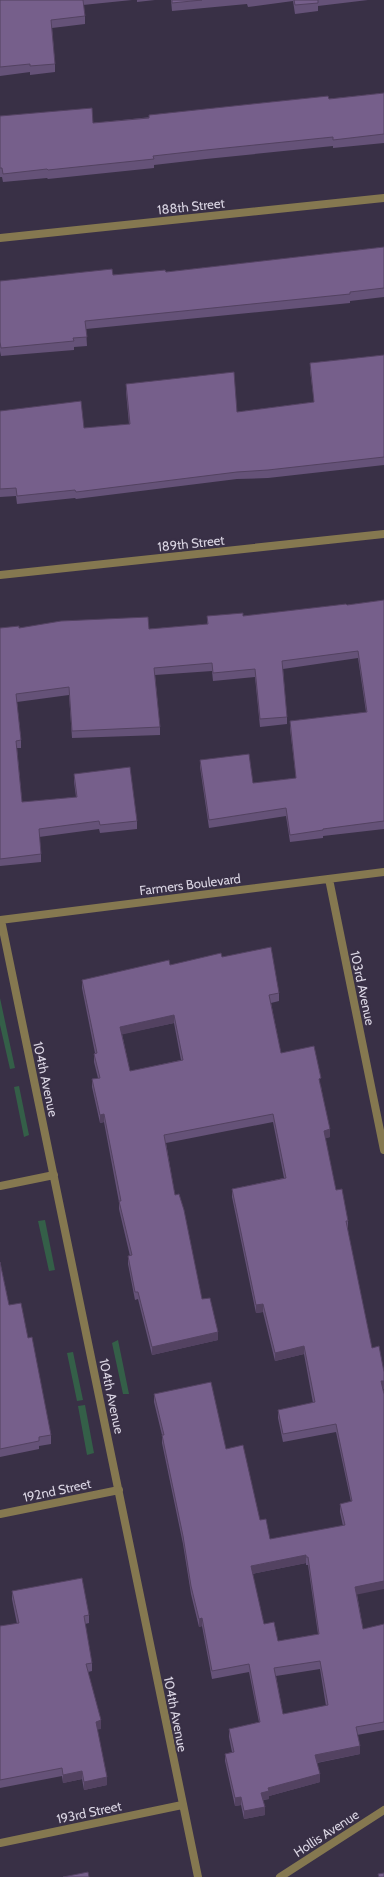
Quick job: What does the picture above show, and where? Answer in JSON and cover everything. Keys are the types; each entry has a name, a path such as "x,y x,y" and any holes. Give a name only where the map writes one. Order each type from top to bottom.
{"street":[{"name":"188th Street","path":"0,238 384,198"},
{"name":"189th Street","path":"0,575 384,534"},
{"name":"Farmers Boulevard","path":"0,920 384,872"},
{"name":"103rd Avenue","path":"329,879 384,1150"},
{"name":"104th Avenue","path":"0,920 54,1175 182,1805 198,1877"},
{"path":"0,1186 54,1175"},
{"name":"192nd Street","path":"0,1514 119,1490"},
{"name":"193rd Street","path":"0,1843 182,1805"},
{"name":"Hollis Avenue","path":"280,1877 384,1810"}],"green space":[{"path":"0,998 15,1068 10,1069 0,1025"},
{"path":"19,1086 29,1135 24,1137 14,1087"},
{"path":"45,1220 55,1270 49,1271 38,1221"},
{"path":"118,1340 129,1394 123,1394 112,1343"},
{"path":"73,1352 83,1400 77,1401 67,1353"},
{"path":"85,1405 94,1453 87,1455 78,1406"}],"building":[{"path":"0,0 83,0 85,16 51,20 55,64 30,66 30,64 0,67"},
{"path":"172,0 202,0 172,3"},
{"path":"294,0 318,0 318,3 295,5"},
{"path":"384,93 384,134 333,140 333,137 206,150 153,156 154,159 3,174 2,168 0,168 0,116 92,108 93,123 149,118 149,115 328,96 329,99"},
{"path":"384,247 384,288 350,292 350,294 85,321 87,337 73,338 74,341 1,348 0,281 112,269 113,275 165,270 166,272"},
{"path":"384,355 384,457 237,472 76,492 75,490 17,496 16,488 0,489 0,411 81,401 84,428 130,424 126,384 234,372 237,412 314,402 310,363"},
{"path":"384,600 384,821 290,835 286,808 209,820 200,760 249,754 253,783 296,778 290,721 367,712 358,651 282,661 287,717 260,719 255,669 213,673 212,663 154,668 160,727 72,731 69,687 16,694 21,740 16,741 22,802 77,797 74,774 130,767 137,821 100,825 99,821 39,829 41,854 0,859 0,628 19,626 19,628 61,621 148,617 149,629 208,624 207,616 243,613 243,616"},
{"path":"271,947 279,993 269,995 281,1053 314,1046 321,1078 319,1079 330,1129 324,1131 336,1190 342,1189 348,1221 346,1221 372,1348 379,1346 384,1372 384,1381 381,1381 384,1394 384,1581 355,1587 363,1629 384,1624 384,1722 356,1727 360,1746 315,1755 320,1774 268,1788 269,1791 261,1793 265,1807 244,1811 241,1797 235,1798 225,1754 234,1752 229,1729 260,1722 249,1664 212,1671 202,1618 199,1619 191,1586 183,1536 162,1435 164,1435 154,1394 211,1382 226,1449 243,1445 260,1520 266,1519 270,1539 345,1525 340,1504 352,1501 336,1424 283,1434 278,1410 315,1402 304,1346 275,1353 263,1304 256,1305 232,1189 286,1178 273,1114 164,1135 175,1195 179,1194 184,1210 202,1299 210,1298 218,1332 152,1347 138,1292 135,1292 128,1256 132,1255 119,1201 121,1201 104,1114 100,1115 92,1079 100,1078 94,1054 97,1053 82,980 169,960 170,965 221,953 222,957","holes":["174,1015 183,1060 130,1071 120,1027","306,1555 306,1557 308,1557 319,1634 278,1641 274,1622 264,1624 251,1566","320,1661 328,1705 283,1714 274,1668"]},
{"path":"0,1262 9,1305 21,1303 28,1338 32,1337 51,1435 39,1437 39,1441 0,1449"},
{"path":"82,1578 89,1615 84,1616 92,1663 86,1664 101,1720 96,1722 107,1777 84,1782 82,1771 63,1775 62,1768 0,1780 0,1626 19,1623 12,1591"},
{"path":"88,1872 89,1877 63,1877"},
{"path":"384,1873 384,1877 379,1877 378,1874"}]}
